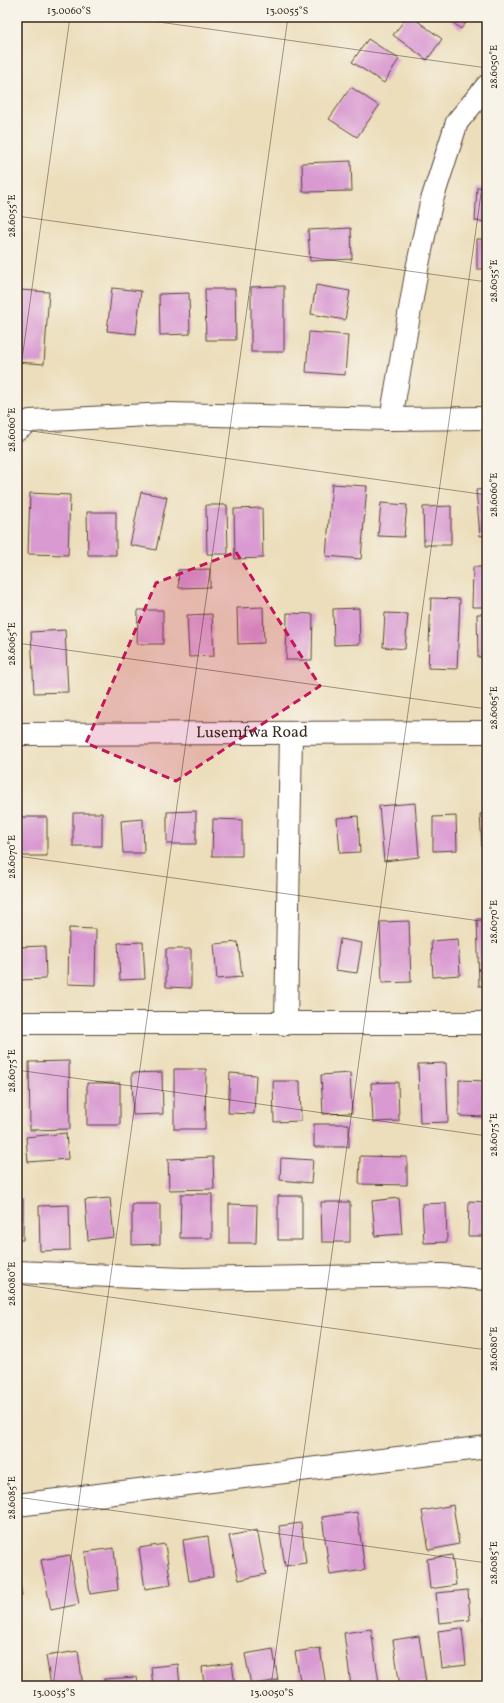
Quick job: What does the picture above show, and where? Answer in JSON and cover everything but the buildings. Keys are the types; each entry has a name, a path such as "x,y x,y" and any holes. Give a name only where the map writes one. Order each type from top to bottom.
{"street":[{"path":"391,419 417,269 431,203 457,122 487,86"},
{"path":"17,430 30,421 168,414 391,419 487,418"},
{"path":"286,1024 291,732"},
{"name":"Lusemfwa Road","path":"17,734 487,732"},
{"path":"17,1023 487,1023"},
{"path":"17,1272 183,1279 442,1274 487,1279"},
{"path":"17,1505 487,1447"}],"highlighted area":[{"path":"236,552 320,686 176,781 86,743 156,583"}]}
